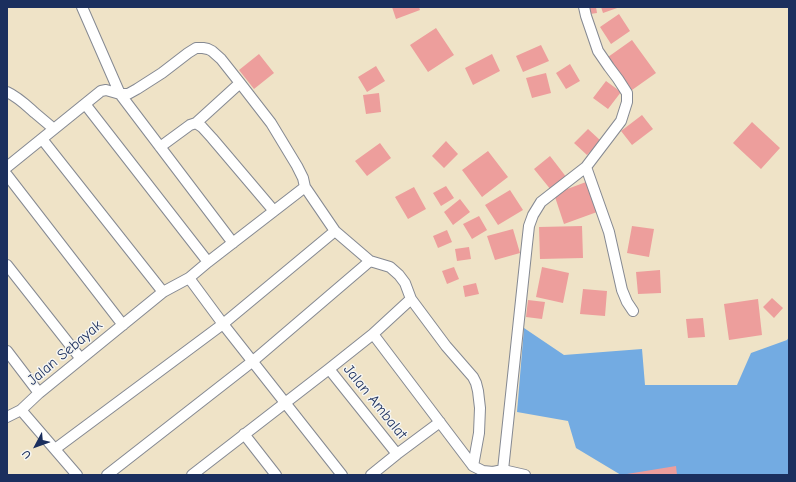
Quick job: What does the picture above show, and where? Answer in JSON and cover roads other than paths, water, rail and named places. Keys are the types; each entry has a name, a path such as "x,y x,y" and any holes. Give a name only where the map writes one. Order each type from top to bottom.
{"street":[{"path":"82,7 120,94 233,243"},
{"path":"503,470 529,226 533,215 542,202 586,168 621,121 627,102 627,93 598,51 584,7"},
{"path":"7,167 102,91 106,90 120,94 128,94 162,73 196,48 203,48 212,52 228,67 271,123 303,178 305,188 335,231 370,261 390,268 399,274 405,283 411,299 446,346 473,377 476,383 479,399 480,419 473,466"},
{"path":"160,147 190,125 196,123 240,83"},
{"path":"7,92 23,102 54,129"},
{"path":"85,104 208,262"},
{"path":"196,123 212,138 274,211"},
{"path":"42,139 163,292"},
{"path":"586,168 609,232 622,290 633,311"},
{"path":"7,175 123,325"},
{"name":"Jalan Sebayak","path":"7,417 21,410 39,393 163,292 189,278 305,188"},
{"path":"56,450 223,324 335,231"},
{"path":"107,475 253,361 370,261"},
{"path":"7,265 81,359"},
{"path":"189,278 223,324 342,475"},
{"path":"192,475 203,472 244,434 373,334 411,299"},
{"path":"373,334 473,466 483,471 493,472 503,470 525,475"},
{"path":"7,351 39,393"},
{"name":"Jalan Ambalat","path":"329,369 397,454"},
{"path":"21,410 77,475"},
{"path":"371,475 440,422"},
{"path":"244,434 276,475"}],"water":[{"path":"524,328 564,355 642,349 645,385 737,385 751,353 787,340 789,337 789,475 621,475 576,448 568,421 517,412"}]}
